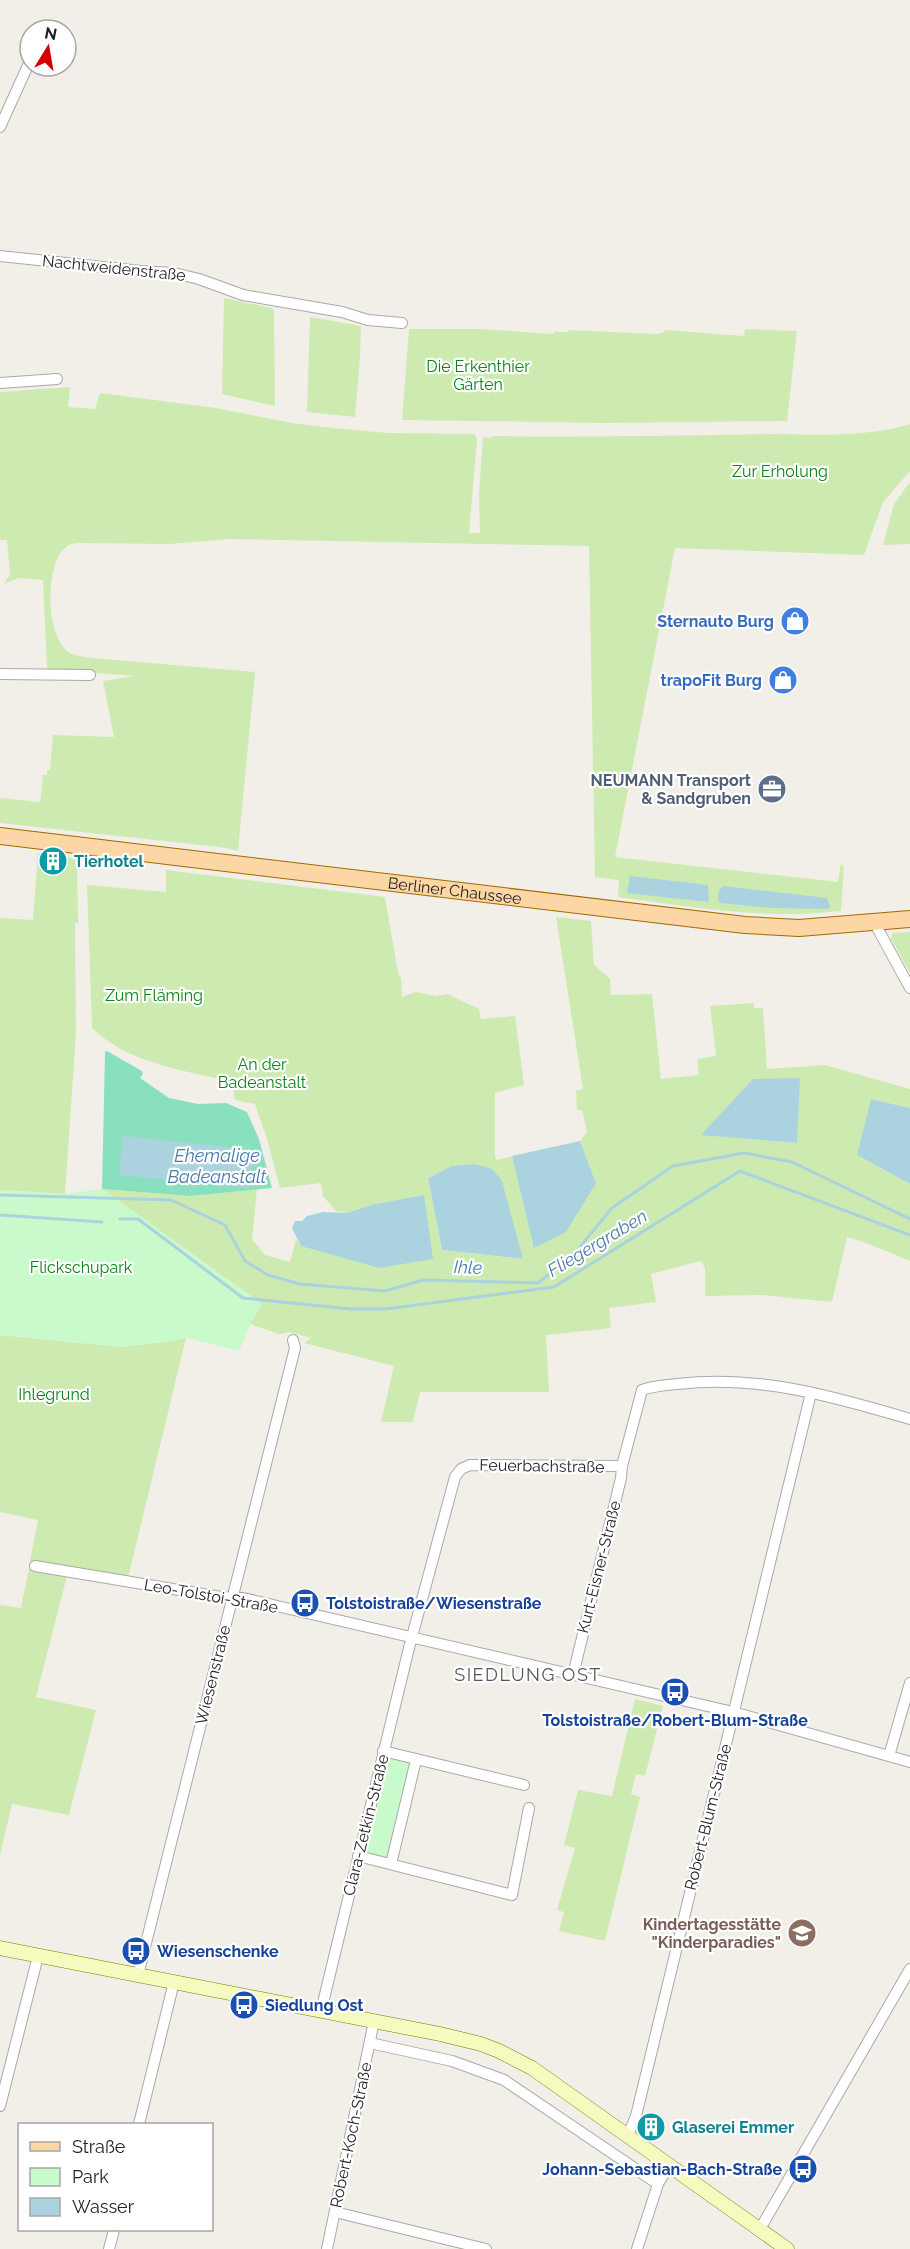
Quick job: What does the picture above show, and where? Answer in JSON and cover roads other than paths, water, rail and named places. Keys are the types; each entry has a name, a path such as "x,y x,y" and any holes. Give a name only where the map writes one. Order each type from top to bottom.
{"main road":[{"name":"Berliner Chaussee","path":"0,836 745,925 799,928 910,920"},
{"path":"0,1948 462,2039 499,2051 547,2078 787,2249"}],"street":[{"path":"0,127 22,78"},
{"name":"Nachtweidenstraße","path":"0,256 174,273 199,279 243,295 342,312 368,320 402,323"},
{"path":"0,383 57,379"},
{"path":"0,674 90,675"},
{"path":"874,922 910,988"},
{"name":"Wiesenstraße","path":"138,1975 295,1348 293,1340"},
{"name":"Kurt-Eisner-Straße","path":"573,1675 642,1390 692,1382 723,1380 811,1393"},
{"path":"811,1393 910,1419"},
{"name":"Robert-Blum-Straße","path":"628,2135 636,2116 811,1393"},
{"name":"Feuerbachstraße","path":"411,1638 452,1485 461,1469 481,1465 622,1466"},
{"name":"Leo-Tolstoi-Straße","path":"35,1566 220,1597 233,1597 733,1712 910,1762"},
{"name":"Clara-Zetkin-Straße","path":"321,2011 411,1638"},
{"path":"889,1756 910,1683"},
{"path":"383,1751 524,1785"},
{"name":"Clara-Zetkin-Straße","path":"391,1864 416,1760"},
{"path":"358,1856 512,1895 529,1808"},
{"path":"0,2106 38,1956"},
{"path":"760,2229 910,1969"},
{"path":"139,2123 174,1982"},
{"name":"Robert-Koch-Straße","path":"327,2249 374,2021"},
{"path":"370,2043 452,2061 504,2080 658,2184"},
{"path":"637,2249 658,2184 669,2165"},
{"path":"335,2211 486,2249"},
{"path":"109,2249 114,2231"}],"water":[{"path":"630,876 708,885 709,902 627,893"},
{"path":"724,886 827,898 830,907 828,909 773,908 720,903 719,890"},
{"path":"800,1078 797,1143 701,1135 753,1079"},
{"path":"871,1099 910,1108 910,1184 857,1155"},
{"name":"Ehemalige Badeanstalt","path":"123,1136 254,1150 250,1188 119,1175"},
{"path":"580,1141 596,1183 566,1232 534,1248 512,1156"},
{"path":"474,1164 492,1169 502,1181 523,1259 442,1250 428,1178 452,1166"},
{"path":"424,1195 433,1259 379,1268 301,1246 292,1228 295,1221 302,1221 307,1216 323,1212 347,1213 371,1205"}],"waterway":[{"name":"Ihle","path":"0,1195 171,1200 225,1225 245,1261 268,1275 300,1284 385,1291 423,1280 538,1283 574,1254 612,1208 673,1166 744,1153 792,1162 910,1219"},
{"name":"Fliegergraben","path":"120,1219 138,1219 243,1298 351,1309 385,1309 554,1287 740,1171 910,1235"},
{"name":"Fliegergraben","path":"0,1215 102,1222"}],"place":[{"name":"Sternauto Burg","path":"795,621"},
{"name":"trapoFit Burg","path":"783,680"},
{"name":"NEUMANN Transport & Sandgruben","path":"772,789"},
{"name":"Tierhotel","path":"53,861"},
{"name":"Tolstoistraße/Wiesenstraße","path":"305,1603"},
{"name":"Tolstoistraße/Robert-Blum-Straße","path":"675,1692"},
{"name":"Kindertagesstätte \"Kinderparadies\"","path":"802,1933"},
{"name":"Wiesenschenke","path":"136,1951"},
{"name":"Siedlung Ost","path":"244,2005"},
{"name":"Glaserei Emmer","path":"651,2127"},
{"name":"Johann-Sebastian-Bach-Straße","path":"803,2169"}],"district":[{"name":"SIEDLUNG OST","path":"528,1674"}],"park label":[{"name":"Die Erkenthier Gärten","path":"478,375"},
{"name":"Zur Erholung","path":"780,471"},
{"name":"Zum Fläming","path":"154,995"},
{"name":"An der Badeanstalt","path":"262,1073"},
{"name":"Flickschupark","path":"81,1267"},
{"name":"Ihlegrund","path":"54,1394"}]}
